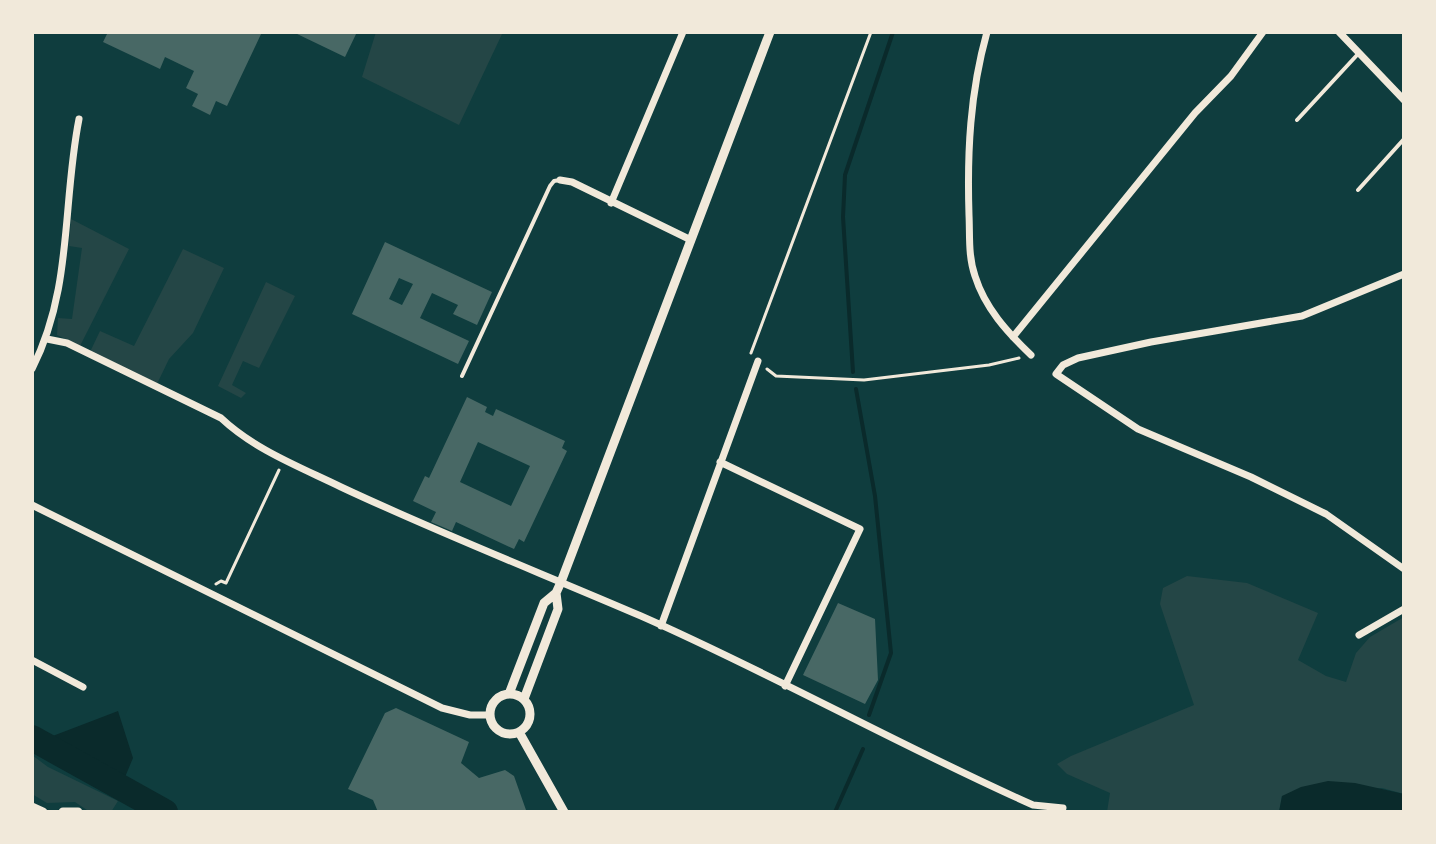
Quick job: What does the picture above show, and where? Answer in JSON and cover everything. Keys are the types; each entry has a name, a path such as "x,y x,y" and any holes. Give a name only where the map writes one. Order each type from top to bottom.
{"street":[{"path":"611,203 683,32"},
{"path":"509,694 544,603 556,593 561,582 770,32"},
{"path":"987,32 969,120 970,252 974,275 996,318 1031,355"},
{"path":"1013,337 1195,113 1231,76 1263,32"},
{"path":"1339,32 1404,100"},
{"path":"32,369 47,339 61,286 79,119"},
{"path":"560,180 572,182 691,240"},
{"path":"1404,274 1302,316 1078,358 1063,365 1056,374 1138,429 1251,477 1326,514 1404,569"},
{"path":"47,339 67,343 221,418 237,433 283,460 400,515 661,626 1033,805 1063,808"},
{"path":"661,626 758,361"},
{"path":"720,462 860,529 785,686"},
{"path":"32,505 442,708 470,715 490,715"},
{"path":"524,699 558,609 556,593"},
{"path":"1359,635 1404,609"},
{"path":"32,660 83,687"},
{"path":"509,694 524,699 530,709 525,727 511,734 494,726 490,715 495,700 509,694"},
{"path":"519,732 564,812"},
{"path":"32,807 43,812"},
{"path":"63,812 78,812"}],"lane":[{"path":"1297,120 1359,53"},
{"path":"1358,190 1404,139"},
{"path":"462,376 550,186 560,180"}],"path":[{"path":"754,345 871,32"},
{"path":"758,361 776,376 864,380 989,365 1031,355"},
{"path":"212,593 218,582 226,583 283,460"}],"shaded area":[{"path":"376,32 503,32 459,125 362,77"},
{"path":"71,219 129,249 80,346 57,335 58,318 72,319 82,248 69,246"},
{"path":"183,249 224,268 193,333 169,359 156,386 89,354 100,331 134,346"},
{"path":"266,282 295,296 259,368 243,361 232,385 246,393 241,398 218,386"},
{"path":"1187,576 1247,583 1318,613 1298,660 1326,676 1346,682 1356,653 1370,637 1404,617 1404,794 1382,788 1282,796 1279,812 1107,812 1110,793 1067,774 1057,764 1194,705 1160,604 1163,588"},
{"path":"118,711 133,758 120,789 37,742"},
{"path":"32,755 48,767 118,801 111,812 90,812 75,802 47,803 32,794"},
{"path":"1328,781 1355,783 1404,794 1404,812 1279,812 1282,796 1301,787"}],"building":[{"path":"108,32 262,32 227,106 216,101 210,115 192,106 198,94 186,88 194,71 165,57 160,69 103,42"},
{"path":"293,32 357,32 345,57"},
{"path":"385,242 492,292 477,325 453,314 458,305 432,293 420,318 469,341 458,364 352,314","holes":["399,278 413,284 402,305 389,299"]},
{"path":"467,397 487,407 485,412 493,416 496,409 565,441 562,448 567,451 524,542 519,539 514,549 456,522 452,531 431,522 436,512 413,501 425,476 429,478","holes":["478,442 530,466 511,506 460,482"]},
{"path":"838,603 875,619 878,680 865,704 803,675"},
{"path":"396,708 469,742 461,763 479,778 505,770 514,776 526,810 378,812 373,800 348,789 385,713"}],"waterway":[{"path":"853,372 843,217 845,175 893,32"},
{"path":"856,389 875,496 891,653 869,715"},
{"path":"32,738 165,812"},
{"path":"835,812 863,749"}]}
